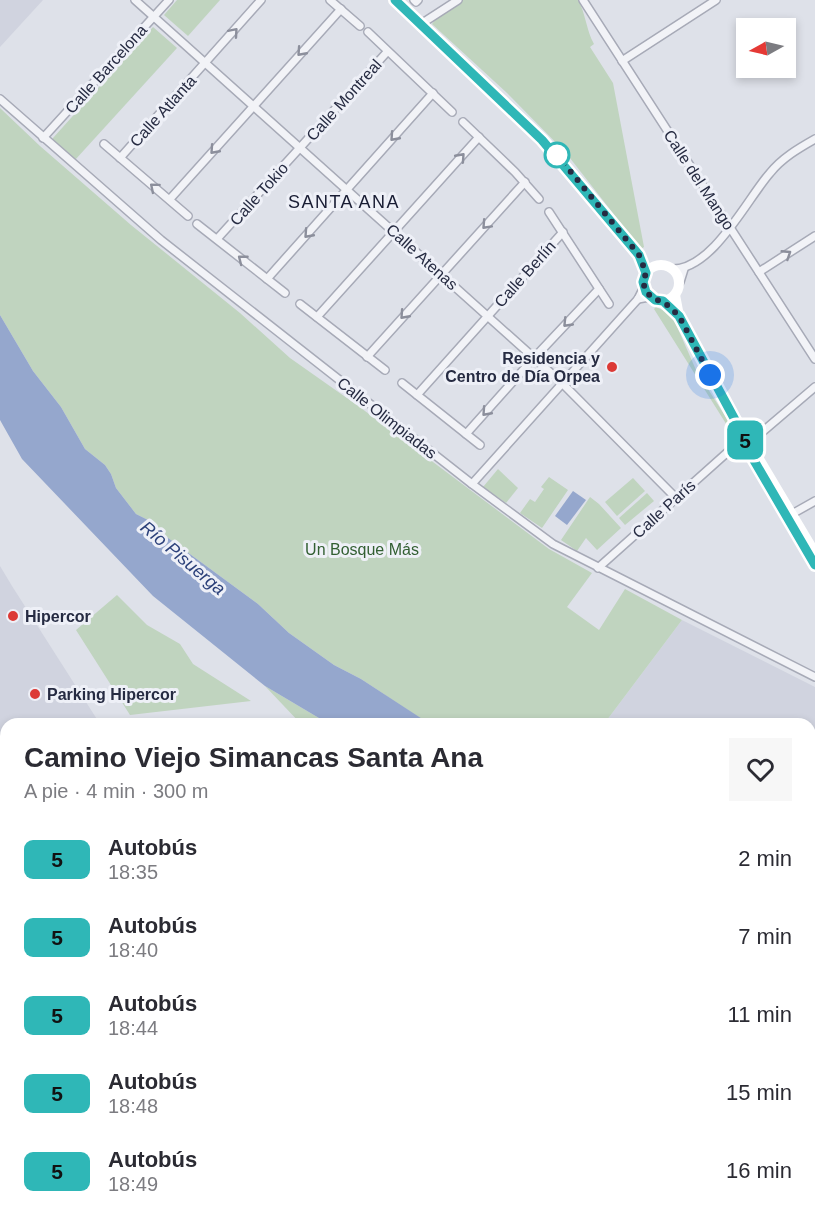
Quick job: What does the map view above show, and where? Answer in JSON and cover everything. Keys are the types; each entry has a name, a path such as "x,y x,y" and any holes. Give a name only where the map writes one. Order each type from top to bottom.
{"main road":[{"path":"395,0 542,140 639,255 646,273 646,292 663,301 679,316"},
{"path":"639,255 657,265 679,269 680,282 675,295 679,316 764,477 811,553"},
{"path":"646,273 657,265"},
{"path":"663,301 675,295"},
{"path":"748,447 756,454 792,514 815,565"},
{"path":"764,477 769,480 787,510 792,514"}],"street":[{"name":"Calle Atenas","path":"135,0 534,357 675,498"},
{"name":"Calle Barcelona","path":"43,138 169,0"},
{"name":"Calle Atlanta","path":"120,158 261,0"},
{"path":"330,0 360,26"},
{"path":"414,0 416,2 418,0"},
{"path":"421,24 458,0"},
{"name":"Calle del Mango","path":"583,0 815,359"},
{"path":"622,61 716,0"},
{"path":"170,199 340,9"},
{"name":"Calle Montreal","path":"368,32 452,112"},
{"name":"Calle Montreal","path":"300,148 387,52"},
{"path":"267,279 432,93"},
{"name":"Calle Olimpiadas","path":"0,99 160,240 472,484 553,544 815,677"},
{"path":"463,122 539,198"},
{"path":"317,317 478,137"},
{"path":"679,269 702,257 730,229 772,170 788,156 815,139"},
{"name":"Calle Atlanta","path":"104,144 188,216"},
{"name":"Calle Tokio","path":"218,239 300,148"},
{"path":"367,357 525,182"},
{"name":"Calle Berlín","path":"549,212 609,304"},
{"name":"Calle Tokio","path":"197,224 285,293"},
{"name":"Calle Berlín","path":"417,395 563,232"},
{"path":"759,272 815,236"},
{"path":"466,434 599,288"},
{"path":"472,484 646,292"},
{"path":"300,304 384,370"},
{"path":"402,383 480,445"},
{"path":"730,450 748,447 815,387"},
{"name":"Calle París","path":"598,568 730,450 741,434"},
{"path":"792,514 815,501"}],"shaded area":[{"path":"0,0 43,0 0,47"},
{"path":"0,566 96,718 0,718"},
{"path":"682,620 815,687 815,718 608,718"}],"green space":[{"path":"177,0 220,0 188,36 164,15"},
{"path":"463,0 578,0 594,44 590,47 613,83 644,247 641,249 566,153 507,93 432,24 438,16"},
{"path":"153,27 177,48 75,160 53,141 53,138"},
{"name":"Un Bosque Más","path":"0,108 131,225 240,313 290,358 361,408 549,549 592,573 567,607 599,630 625,589 682,620 608,718 420,718 361,679 334,665 289,633 258,604 164,535 154,523 136,514 116,488 105,465 85,449 61,407 33,371 0,315"},
{"path":"656,307 665,311 675,322 696,370 734,430 735,438 654,309"},
{"path":"498,469 518,488 506,503 483,487"},
{"path":"549,477 568,490 542,528 520,513 530,499 535,502 544,489 541,487"},
{"path":"633,478 645,491 617,516 605,502"},
{"path":"647,493 654,501 625,525 619,518"},
{"path":"590,497 621,528 597,550 586,538 577,551 561,540"},
{"path":"117,595 147,625 180,644 193,664 251,701 130,715 76,630"},
{"path":"265,686 319,718 295,718"}],"water":[{"name":"Río Pisuerga","path":"0,315 33,371 61,407 85,449 105,465 116,488 136,514 154,523 164,535 258,604 289,633 334,665 361,679 421,718 319,718 265,686 153,596 22,459 0,420"},
{"path":"573,491 586,500 567,525 555,516"}],"bus line":[{"name":"5","path":"395,0 542,140 639,255 646,273 643,282 646,292 649,297 663,301 679,316 748,444 748,450 815,565"}],"place":[{"name":"Residencia y Centro de Día Orpea","path":"612,367"},
{"name":"Hipercor","path":"13,616"},
{"name":"Parking Hipercor","path":"35,694"}],"district":[{"name":"SANTA ANA","path":"344,202"}],"route":[{"path":"557,155 639,255 646,273 643,282 646,292 649,297 663,301 679,316 710,375"}]}
